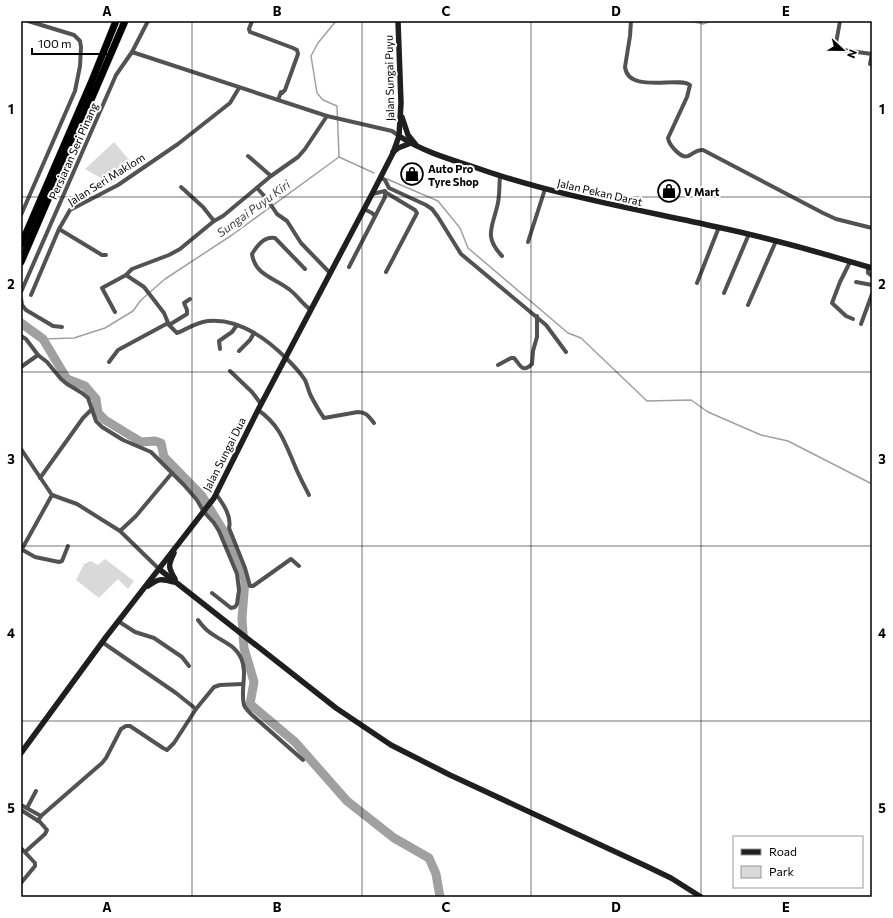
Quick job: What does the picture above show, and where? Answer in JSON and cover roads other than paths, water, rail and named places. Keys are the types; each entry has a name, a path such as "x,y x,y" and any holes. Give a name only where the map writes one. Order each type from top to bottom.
{"highway":[{"path":"21,262 24,244 116,21"},
{"path":"24,244 125,21"}],"main road":[{"name":"Jalan Sungai Puyu","path":"398,21 401,103 399,136"},
{"path":"401,103 403,121 408,135 417,146"},
{"name":"Jalan Pekan Darat","path":"399,136 417,146 439,155 500,176 545,189 614,206 750,234 870,267"},
{"name":"Jalan Sungai Dua","path":"21,753 102,642 215,496 261,404 393,153 399,136"},
{"path":"393,153 398,148 411,143"},
{"path":"177,583 169,569 170,562 178,544"},
{"path":"159,569 336,708 391,745 450,775 672,878 701,897"},
{"path":"143,590 155,581 163,579 177,583"}],"street":[{"path":"21,215 75,91 80,66 81,47 80,41 74,35 28,21"},
{"name":"Persiaran Seri Pinang","path":"21,292 23,283 116,75 132,52 148,21"},
{"path":"252,21 249,29 250,32 293,48 298,54 285,90 282,93 281,92 278,100"},
{"path":"631,21 625,68 628,75 645,82 682,82 690,85 687,97 668,138 669,143 673,148 688,157 698,150 703,150 836,219 872,228"},
{"path":"840,21 835,49 872,54 870,64"},
{"path":"132,52 328,117 392,131 399,136"},
{"name":"Jalan Seri Maklom","path":"30,295 59,230 70,210 118,185 178,144 230,103 239,88"},
{"path":"115,312 102,288 126,275 132,269 169,255 180,249 271,176 298,157 306,149 328,117"},
{"path":"248,156 271,176"},
{"path":"500,176 499,199 491,230 492,243 502,256"},
{"path":"380,177 389,188 432,209 464,257 537,316 546,325 566,352"},
{"path":"181,187 203,207 214,221"},
{"path":"257,188 277,214 287,221 301,243 330,274"},
{"path":"372,194 385,192 389,188"},
{"path":"528,242 545,189"},
{"path":"349,267 385,197 385,192"},
{"path":"385,192 410,206 417,213 386,272"},
{"path":"364,209 375,216"},
{"path":"697,283 719,227"},
{"path":"59,230 102,255 106,255"},
{"path":"724,293 750,234"},
{"path":"305,269 275,238 271,237 264,240 258,245 252,254 258,270 291,290 303,305 311,310"},
{"path":"748,305 776,241"},
{"path":"850,262 832,303 846,316 853,319"},
{"path":"870,267 868,273 872,276"},
{"path":"126,275 144,286 164,313 168,324 177,333 199,323 208,321 227,322 237,325 254,333 275,346 298,370 305,380 313,399 324,418 363,412 367,414 374,423"},
{"path":"856,282 872,285"},
{"path":"861,324 872,294"},
{"path":"21,298 22,305 26,310 53,326 62,327"},
{"path":"109,362 118,350 187,314 184,303 190,299"},
{"path":"498,366 511,358 514,358 520,366 524,368 529,367 532,364 533,351 537,337 537,316"},
{"path":"220,349 219,341 237,325"},
{"path":"239,351 250,340 254,333"},
{"path":"21,336 26,339 38,355 47,362 66,384 82,392 88,398 96,421 102,427 123,440 147,449 183,483 198,500 204,511 219,531 239,582 237,604 234,607 231,608 212,593"},
{"path":"21,367 38,355"},
{"path":"230,371 252,392 261,404"},
{"path":"40,478 83,418 92,409"},
{"path":"258,410 273,423 285,440 294,464 309,494"},
{"path":"21,449 52,495 77,504 120,531 159,569"},
{"path":"120,531 136,516 172,473"},
{"path":"52,495 22,549 34,557 59,562 62,561 68,546"},
{"path":"215,496 223,505 230,522 229,528 245,568 250,586 253,586 291,559 298,566"},
{"path":"198,620 207,630 222,642 232,646 241,657 243,663 245,706 252,715 303,760"},
{"path":"118,622 135,632 154,638 182,657 189,666"},
{"path":"102,642 176,693 196,709"},
{"path":"38,820 102,763 121,729 126,726 130,726 167,750 174,743 196,709 214,687 220,685 243,684"},
{"path":"27,808 36,791"},
{"path":"21,805 41,816"},
{"path":"21,810 38,820 47,830 45,834 25,852"},
{"path":"21,848 35,863 35,866 21,883"}],"waterway":[{"name":"Sungai Puyu Kiri","path":"43,339 74,338 105,328 133,311 141,300 165,279 232,235 339,157 337,106 323,100 317,93 311,56 318,43 336,21"},
{"path":"690,21 703,24 711,21"},
{"path":"339,157 374,173"},
{"path":"387,179 438,201 460,228 468,248 568,333 581,338 647,401 691,400 708,412 761,435 788,441 872,484"},
{"path":"21,323 43,339 67,379 85,386 96,399 98,413 105,420 141,442 155,441 161,443 164,457 202,496 229,540 245,580 242,618 244,648 254,682 250,704 295,742 347,801 394,838 429,858 436,874 440,897"}],"place":[{"name":"Auto Pro Tyre Shop","path":"412,174"},
{"name":"V Mart","path":"669,191"}]}
